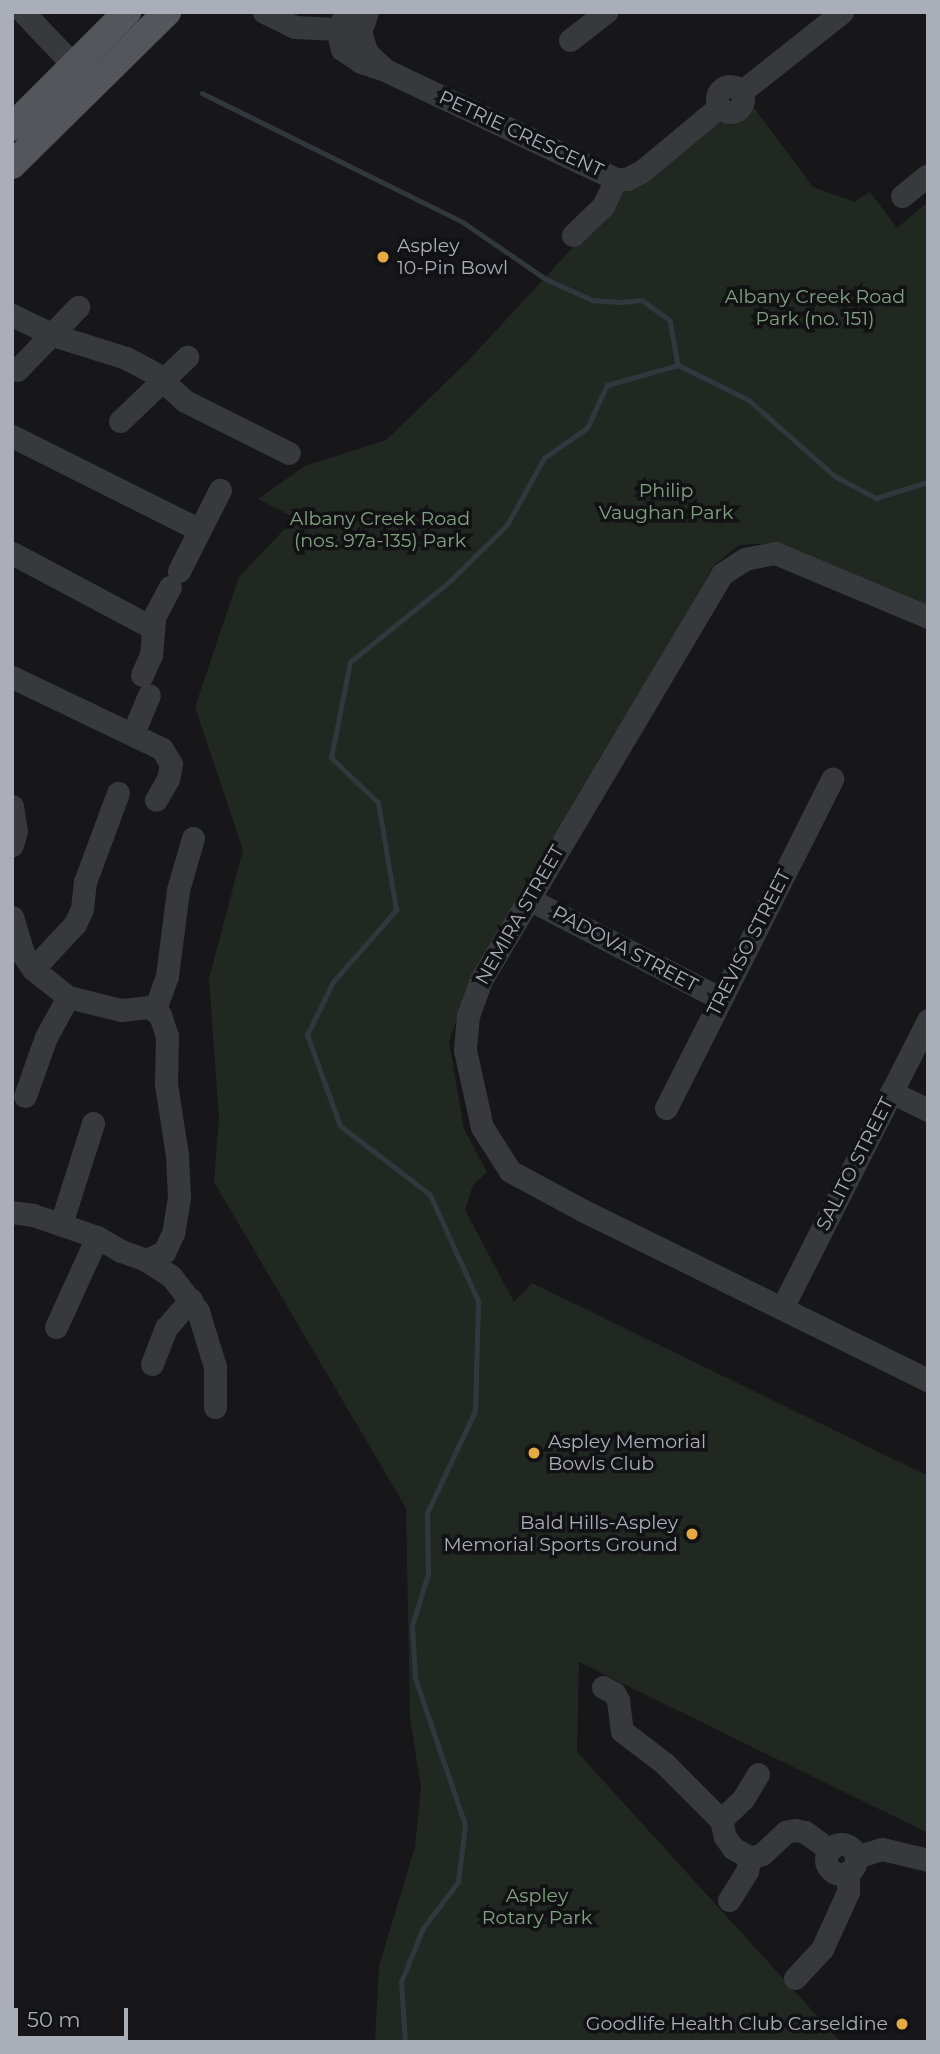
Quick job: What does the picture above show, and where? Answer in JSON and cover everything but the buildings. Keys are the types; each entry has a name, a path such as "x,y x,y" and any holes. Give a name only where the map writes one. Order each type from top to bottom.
{"main road":[{"path":"12,165 83,75 127,12"},
{"path":"12,127 167,12"}],"street":[{"path":"23,12 83,75"},
{"name":"PETRIE CRESCENT","path":"264,12 295,27 342,21 342,49 361,62 385,70 616,179 627,179 642,171 719,107 717,97 722,88 736,87 741,92 842,12"},
{"name":"PETRIE CRESCENT","path":"367,12 360,32 367,53 385,70"},
{"path":"570,40 606,12"},
{"path":"902,196 928,175"},
{"path":"573,234 603,206 616,179"},
{"path":"17,370 78,307"},
{"path":"12,315 53,335 126,358 154,373 185,401 289,453"},
{"path":"120,421 187,356"},
{"path":"12,436 198,529"},
{"path":"133,733 146,685 154,617 220,489"},
{"name":"NEMIRA STREET","path":"928,617 775,552 745,559 722,574 481,980 468,1015 465,1050 476,1108 491,1143 510,1171 928,1380"},
{"path":"12,553 153,628"},
{"path":"12,677 133,733 162,750 171,764 168,779 156,800"},
{"name":"TREVISO STREET","path":"666,1108 832,779"},
{"path":"33,969 75,924 82,909 85,882 118,793"},
{"path":"12,806 16,831 12,845"},
{"path":"155,1009 167,976 178,890 193,838"},
{"name":"PADOVA STREET","path":"529,899 721,999"},
{"path":"12,917 24,956 33,969 68,997 121,1010 155,1009"},
{"path":"25,1096 46,1037 68,997"},
{"path":"146,1260 164,1252 173,1233 179,1197 177,1155 166,1084 167,1036 164,1022 155,1009"},
{"name":"SALITO STREET","path":"782,1308 928,1020"},
{"path":"891,1092 928,1110"},
{"path":"61,1224 93,1123"},
{"path":"12,1212 33,1214 97,1237 129,1255 146,1260 172,1276 191,1298 211,1347 215,1367 215,1407"},
{"path":"56,1327 97,1237"},
{"path":"152,1364 166,1328 191,1298"},
{"path":"603,1687 614,1693 618,1700 622,1731 664,1763 721,1820 725,1837 733,1848 750,1858 762,1854 786,1832 795,1830 805,1832 830,1850 838,1844 848,1845 852,1865 848,1892 822,1949 795,1978"},
{"path":"721,1820 743,1799 758,1774"},
{"path":"852,1865 882,1849 900,1851 928,1860"},
{"path":"729,1900 744,1878 750,1858"}],"green space":[{"path":"754,108 813,187 854,202 870,192 897,228 928,202 928,610 770,543 739,545 714,565 466,991 449,1042 464,1129 487,1172 473,1185 465,1210 514,1302 532,1283 928,1476 928,1833 579,1662 577,1752 841,2042 375,2042 379,1966 415,1847 421,1788 410,1717 406,1508 214,1182 219,1118 209,979 243,850 195,707 239,577 295,518 258,499 305,466 386,440 468,361 625,191 715,124 738,121"}],"waterway":[{"path":"202,93 463,222 546,279 592,300 642,300 670,320 678,365"},
{"path":"405,2042 401,1982 423,1928 458,1882 465,1825 415,1678 412,1626 428,1574 427,1513 475,1411 478,1301 430,1195 340,1126 307,1035 333,982 396,910 378,803 331,758 350,662 449,582 507,525 544,458 587,428 607,385 678,365 749,400 835,476 876,498 928,482"}],"place":[{"name":"Aspley 10-Pin Bowl","path":"383,257"},
{"name":"Aspley Memorial Bowls Club","path":"534,1453"},
{"name":"Bald Hills-Aspley Memorial Sports Ground","path":"692,1534"},
{"name":"Goodlife Health Club Carseldine","path":"902,2024"}],"park label":[{"name":"Albany Creek Road Park (no. 151)","path":"815,308"},
{"name":"Philip Vaughan Park","path":"666,502"},
{"name":"Albany Creek Road (nos. 97a-135) Park","path":"380,530"},
{"name":"Aspley Rotary Park","path":"537,1907"}]}
